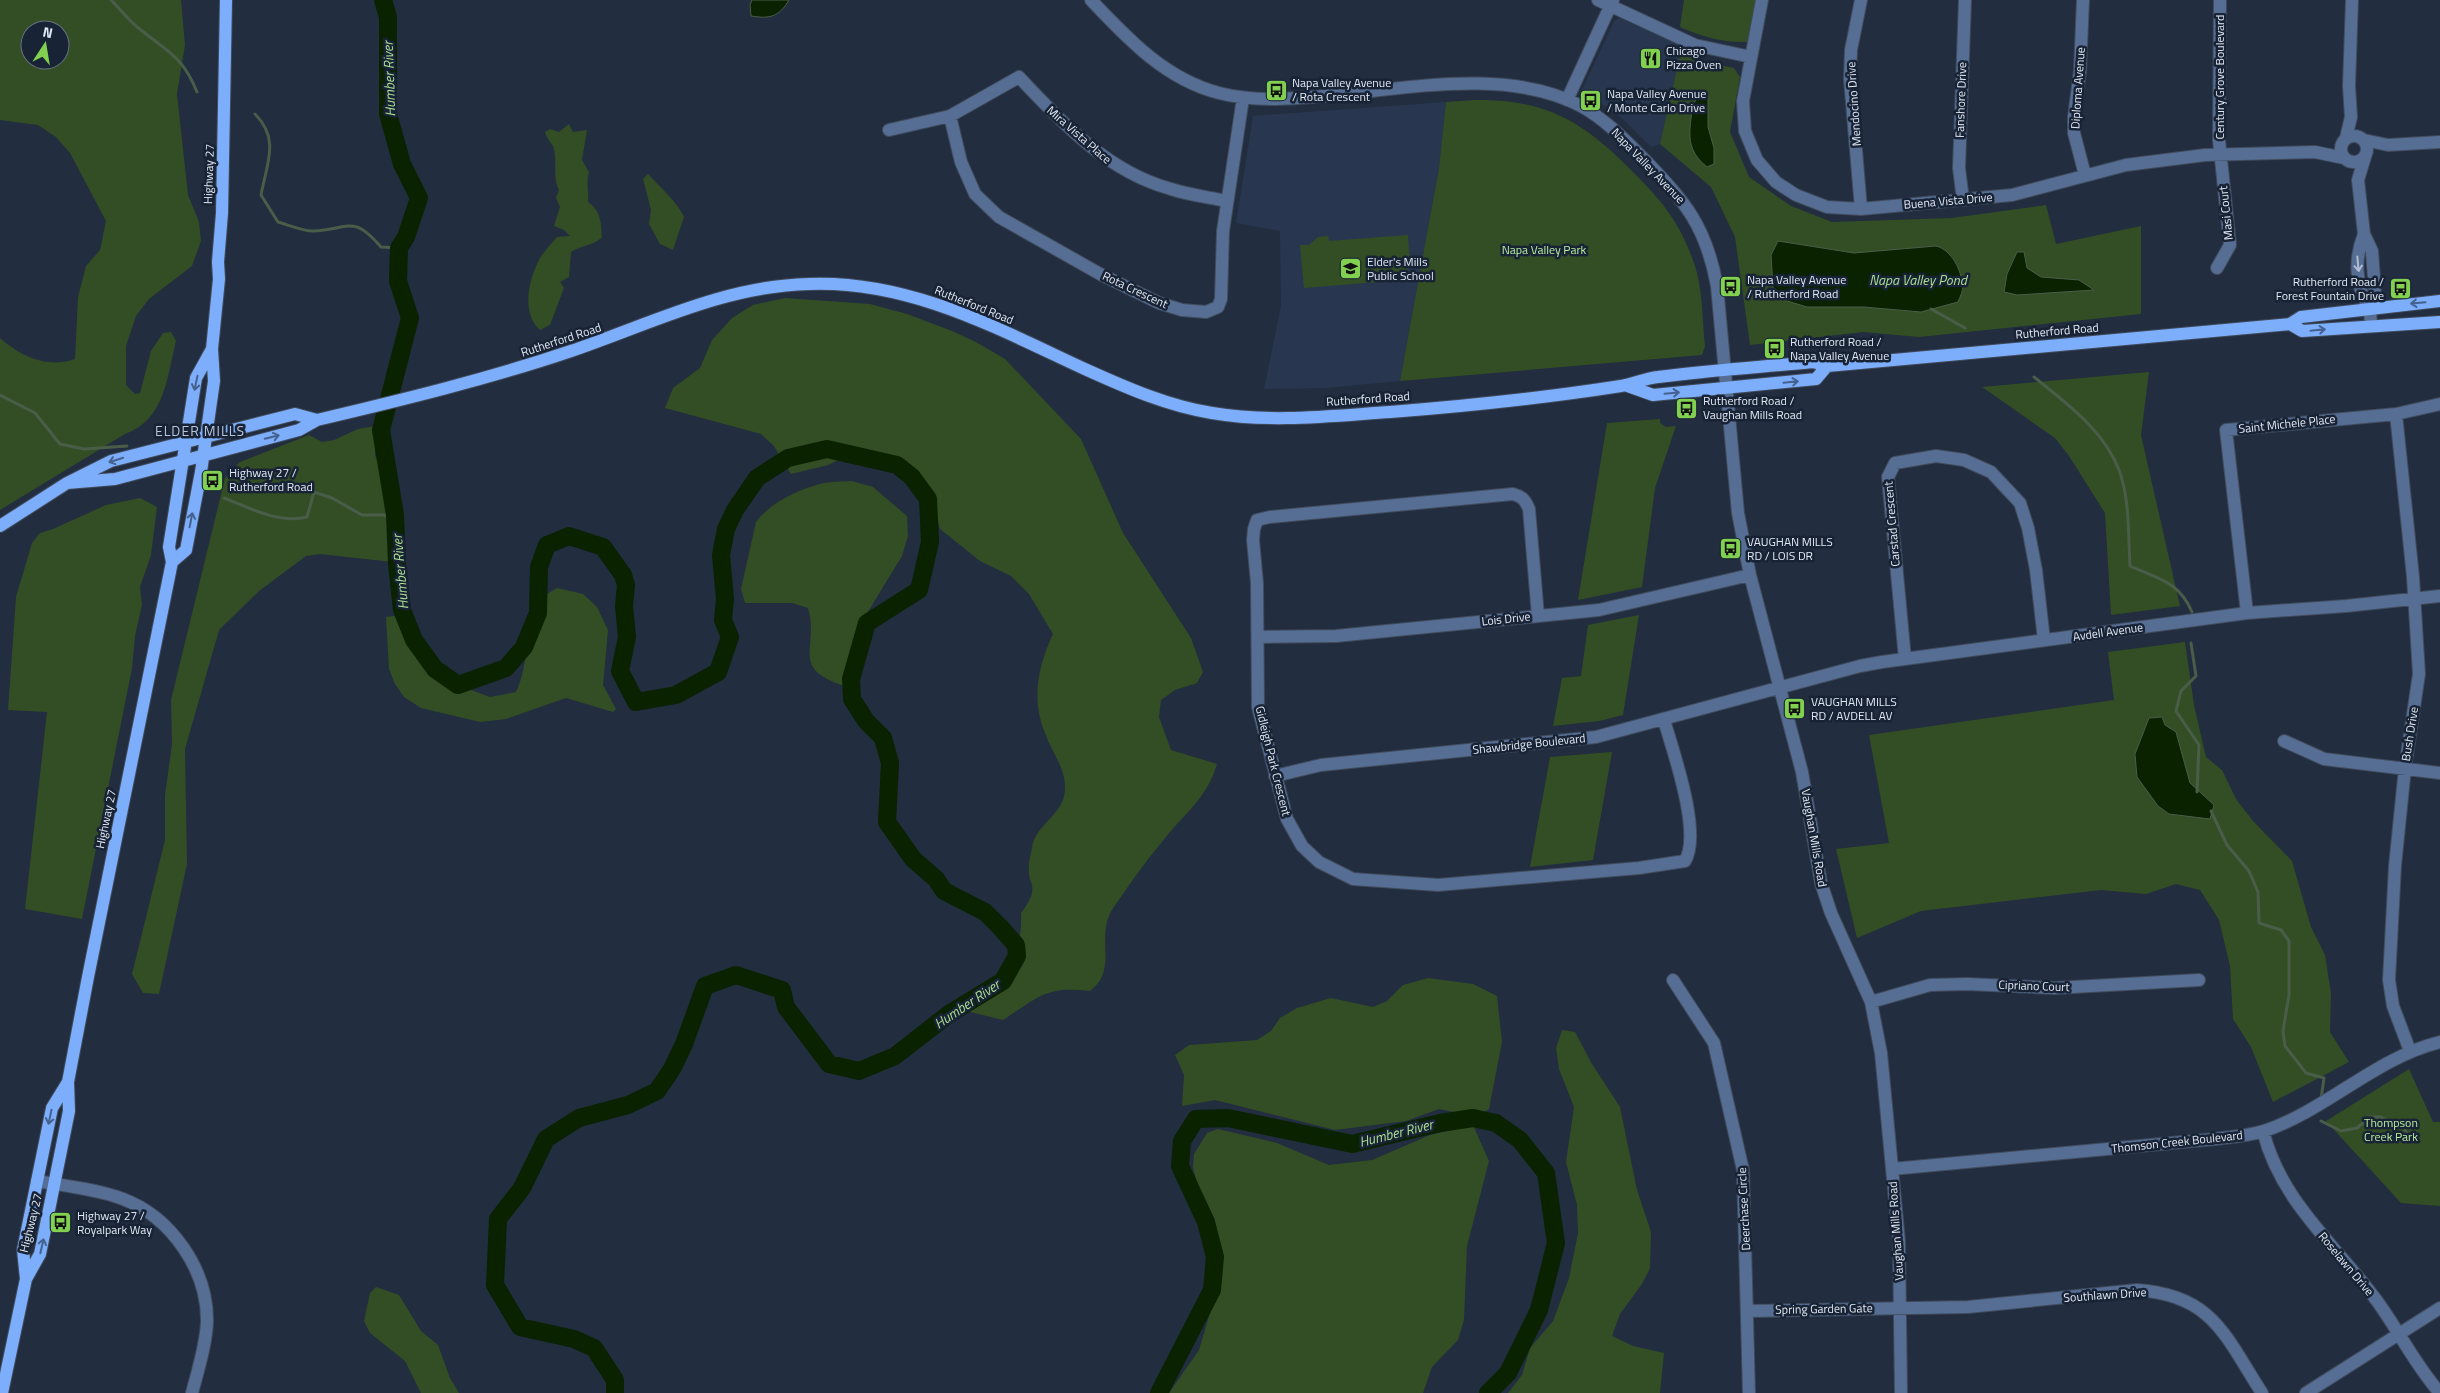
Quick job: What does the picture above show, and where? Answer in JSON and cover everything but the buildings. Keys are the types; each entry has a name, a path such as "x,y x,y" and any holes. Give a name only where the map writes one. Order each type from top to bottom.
{"main road":[{"name":"Highway 27","path":"172,562 186,550 204,454 214,382 212,349 219,279 226,0"},
{"name":"Rutherford Road","path":"68,483 115,479 298,430 317,420 504,373 624,334 716,298 762,288 811,284 868,287 935,303 1152,398 1188,408 1242,417 1298,418 1480,405 1625,385 1653,377 1725,370 1813,362 1827,366 2290,324 2301,317 2440,301"},
{"name":"Rutherford Road","path":"2290,324 2302,331 2440,322"},
{"name":"Highway 27","path":"2,1393 26,1279 40,1254 69,1111 68,1082 172,562 169,548 196,378 212,349"},
{"name":"Rutherford Road","path":"1625,385 1653,394 1726,388 1816,379 1827,366"},
{"name":"Rutherford Road","path":"0,526 68,483 111,461 206,435 295,414 317,420"},
{"name":"Highway 27","path":"26,1279 23,1250 52,1108 68,1082"}],"street":[{"name":"Napa Valley Avenue","path":"1091,0 1139,50 1164,68 1209,90 1243,98 1285,99 1489,83 1528,88 1567,100 1593,114 1611,127 1681,199 1692,213 1712,260 1725,370"},
{"path":"1598,0 1612,3 1695,45 1751,57"},
{"name":"Buena Vista Drive","path":"1762,0 1743,101 1745,131 1757,160 1776,182 1796,195 1826,207 1861,210 2012,195 2126,165 2220,155 2316,152 2345,158"},
{"name":"Mendocino Drive","path":"1861,0 1851,50 1850,79 1861,210"},
{"name":"Fanshore Drive","path":"1963,200 1959,168 1965,0"},
{"name":"Diploma Avenue","path":"2083,0 2080,71 2074,133 2084,175"},
{"name":"Century Grove Boulevard","path":"2220,0 2218,61 2220,155"},
{"path":"2352,0 2349,86 2351,117 2341,151 2358,180"},
{"path":"1567,100 1612,3"},
{"name":"Mira Vista Place","path":"889,130 950,116 1019,77 1060,122 1114,165 1170,189 1227,201"},
{"name":"Rota Crescent","path":"950,116 961,162 975,194 999,218 1100,274 1159,303 1182,310 1206,312 1218,307 1221,299 1223,231 1243,98"},
{"path":"2351,117 2368,149 2358,180 2364,234 2372,251 2376,292 2370,309 2371,326"},
{"path":"2344,140 2353,135 2388,145 2440,142"},
{"name":"Buena Vista Drive","path":"2316,152 2344,140"},
{"path":"2345,158 2356,162 2388,145"},
{"name":"Masi Court","path":"2217,268 2230,246 2220,155"},
{"name":"Vaughan Mills Road","path":"1725,370 1738,512 1750,575 1802,772 1824,896 1871,1002 1882,1053 1899,1242 1902,1393"},
{"name":"Saint Michele Place","path":"2247,613 2226,430 2396,414 2440,404"},
{"name":"Bush Drive","path":"2396,414 2415,598 2420,674 2405,768 2395,866 2389,980 2393,1006 2410,1051"},
{"name":"Carstad Crescent","path":"1904,659 1888,477 1894,463 1936,456 1964,460 1991,472 2020,503 2028,528 2044,640"},
{"name":"Gidleigh Park Crescent","path":"1538,616 1529,509 1526,500 1513,494 1270,517 1257,520 1253,540 1258,637 1258,706 1284,812 1292,832 1302,846 1325,867 1353,879 1403,883 1454,884 1685,861 1690,849 1689,818 1678,766 1664,720"},
{"name":"Lois Drive","path":"1258,637 1329,636 1599,610 1750,575"},
{"name":"Avdell Avenue","path":"1779,688 1860,666 1904,659 2247,613 2346,606 2440,596"},
{"name":"Shawbridge Boulevard","path":"1275,776 1321,765 1596,737 1779,688"},
{"path":"2284,741 2324,759 2440,773"},
{"name":"Deerchase Circle","path":"1673,980 1714,1043 1721,1065 1743,1170 1749,1393"},
{"name":"Cipriano Court","path":"1871,1002 1930,985 1967,984 2055,988 2199,980"},
{"name":"Thomson Creek Boulevard","path":"1892,1168 2215,1140 2263,1131 2313,1107 2410,1051 2440,1042"},
{"name":"Roselawn Drive","path":"2263,1131 2268,1149 2295,1203 2371,1294 2427,1378 2440,1393"},
{"path":"37,1181 112,1196 134,1204 164,1226 186,1252 201,1284 207,1313 205,1337 192,1393"},
{"name":"Southlawn Drive","path":"1900,1308 1968,1307 2137,1290 2162,1292 2185,1300 2206,1312 2219,1327 2262,1393"},
{"name":"Spring Garden Gate","path":"1748,1311 1900,1308"},
{"path":"2306,1393 2440,1308"}],"shaded area":[{"path":"1620,18 1682,46 1660,144 1651,147 1622,118 1582,90 1614,21"},
{"name":"Elder's Mills Public School","path":"1446,102 1439,168 1400,381 1325,388 1264,389 1281,306 1280,231 1236,223 1253,116"}],"green space":[{"path":"0,0 181,0 185,45 177,94 188,195 199,222 201,241 192,266 149,299 136,316 126,346 126,385 135,394 140,393 151,351 163,333 171,332 176,341 162,396 149,419 138,427 0,510 0,338 16,350 35,359 65,362 75,359 78,297 86,266 100,250 106,221 70,153 56,137 38,125 0,120"},
{"path":"1684,0 1756,0 1747,42 1713,39 1680,27"},
{"path":"1682,46 1693,60 1734,68 1740,77 1730,132 1749,177 1791,206 1832,222 1952,218 2046,205 2056,244 2141,226 2141,314 1919,337 1863,332 1750,345 1735,237 1711,187 1660,144"},
{"name":"Napa Valley Park","path":"1474,100 1523,104 1544,109 1563,117 1581,127 1616,155 1654,194 1670,214 1683,236 1697,273 1701,293 1705,346 1702,355 1400,381 1439,168 1446,102"},
{"path":"569,124 573,132 587,130 582,160 589,172 588,202 598,213 602,237 571,252 569,277 560,282 564,288 550,325 540,330 534,323 528,304 533,273 542,255 557,237 570,236 564,230 554,226 560,207 556,198 559,190 556,180 553,146 545,132 550,129 559,132"},
{"path":"648,174 673,201 684,217 673,250 660,244 649,224 651,210 643,179"},
{"path":"1408,235 1410,263 1403,280 1304,288 1300,245 1309,245 1318,237 1328,236 1329,241"},
{"path":"785,298 870,304 907,314 976,342 1005,359 1081,439 1123,533 1191,638 1203,672 1197,683 1175,690 1161,700 1159,717 1171,750 1217,764 1201,797 1149,858 1109,916 1106,926 1106,955 1103,974 1090,991 1062,990 1043,995 1003,1020 970,1012 1000,979 1014,957 1021,930 1021,913 1030,900 1032,893 1029,868 1034,840 1038,832 1060,806 1065,790 1063,775 1041,721 1037,696 1043,658 1053,634 1029,594 1011,576 980,561 940,529 936,514 909,472 891,457 859,450 828,465 791,474 774,446 761,434 665,408 673,388 700,368 712,340 732,318 753,305"},
{"path":"2149,372 2141,435 2180,606 2111,615 2105,513 2069,456 2055,438 1982,387"},
{"path":"1660,419 1660,423 1666,427 1676,426 1655,488 1642,587 1578,600 1607,423"},
{"path":"375,426 375,455 383,476 391,519 393,562 320,554 306,556 259,591 219,630 185,749 187,864 159,994 143,993 132,974 165,840 165,795 172,744 171,700 225,478 240,462 309,435 322,442 334,440 358,429"},
{"path":"852,481 873,487 907,516 908,536 902,556 855,633 845,686 817,672 811,664 811,622 808,608 792,603 745,603 741,589 756,522 762,515 776,503 802,490 824,483"},
{"path":"140,498 157,507 151,555 140,587 142,605 135,636 132,668 82,919 25,909 47,712 8,710 16,597 32,543 40,533 106,505"},
{"path":"557,588 583,594 597,607 608,630 603,685 616,709 613,712 566,698 506,719 480,722 421,708 404,697 395,684 389,669 386,617 403,615 410,645 428,674 490,697 516,692 523,669 534,614 544,596"},
{"path":"1639,615 1623,715 1599,721 1553,726 1562,678 1581,676 1588,625"},
{"path":"2185,642 2194,705 2206,757 2222,770 2236,799 2253,821 2292,861 2311,927 2325,955 2331,993 2330,1032 2349,1062 2273,1102 2251,1047 2233,1019 2230,966 2219,920 2200,890 2176,884 2146,894 2101,890 1921,911 1857,938 1836,849 1889,843 1869,735 2114,700 2108,652"},
{"path":"1612,752 1593,860 1530,867 1550,757"},
{"path":"1428,978 1473,984 1497,996 1502,1042 1489,1109 1477,1117 1439,1109 1406,1121 1335,1130 1215,1100 1182,1106 1184,1075 1175,1055 1189,1045 1257,1040 1271,1031 1280,1018 1297,1008 1331,998 1373,1007 1387,1001 1403,985"},
{"path":"1562,1030 1575,1032 1592,1064 1620,1107 1637,1190 1651,1232 1650,1268 1642,1284 1620,1314 1612,1336 1633,1346 1664,1353 1660,1393 1508,1393 1522,1375 1530,1348 1553,1321 1569,1278 1578,1233 1577,1205 1566,1162 1574,1107 1559,1069 1556,1048"},
{"name":"Thompson Creek Park","path":"2409,1069 2433,1122 2440,1122 2440,1206 2401,1203 2326,1121"},
{"path":"1473,1125 1489,1161 1467,1246 1464,1320 1458,1340 1432,1367 1423,1393 1169,1393 1199,1350 1215,1296 1221,1258 1211,1213 1198,1187 1193,1168 1194,1154 1207,1133 1218,1129 1277,1143 1329,1165 1372,1160 1430,1135"},
{"path":"376,1287 399,1295 421,1331 438,1345 450,1378 459,1393 421,1393 405,1361 370,1333 364,1321 370,1293"}],"water":[{"path":"752,0 789,0 778,13 764,17 751,16 750,5"},
{"path":"1701,93 1708,98 1708,127 1714,148 1714,164 1707,167 1695,154 1690,141 1692,111 1682,107 1683,104 1693,104"},
{"name":"Napa Valley Pond","path":"1778,241 1854,253 1936,246 1947,252 1958,267 1962,280 1962,290 1958,302 1921,312 1864,307 1807,307 1784,300 1773,287 1771,255"},
{"path":"2017,252 2024,252 2027,268 2041,277 2079,280 2094,290 2017,295 2004,292 2007,274"},
{"path":"2162,717 2165,725 2176,732 2190,783 2214,805 2210,819 2169,814 2158,806 2137,777 2135,754 2149,718"}],"waterway":[{"path":"111,0 133,23 174,56 192,80 197,92"},
{"name":"Humber River","path":"383,0 388,17 388,114 402,164 419,198 406,237 399,248 398,281 410,318 381,430 395,515 397,564 402,610 414,640 435,669 458,685 506,668 524,647 538,613 539,567 547,545 569,536 603,547 623,575 626,585 624,606 627,637 620,671 636,702 676,695 718,672 730,637 723,620 725,599 721,555 726,529 735,510 757,478 788,458 827,449 897,465 912,477 928,499 930,542 919,590 867,623 851,679 852,699 866,721 883,738 890,763 887,822 913,859 936,879 944,891 985,912 1016,945 1017,956 1003,981 949,1014 895,1056 859,1071 829,1064 786,1007 782,990 736,975 705,986 684,1044 672,1069 657,1091 628,1105 579,1118 546,1139 522,1188 498,1219 495,1285 520,1327 574,1339 594,1348 615,1380 615,1393"},
{"path":"255,114 263,123 267,133 270,152 261,195 278,222 309,231 350,226 356,227 363,230 381,247 399,248"},
{"path":"1931,309 1965,328"},
{"path":"2034,377 2083,418 2104,442 2112,456 2123,481 2125,493 2130,566 2174,587 2187,602 2192,612"},
{"path":"0,395 35,413 60,444 84,449 127,446"},
{"path":"224,498 275,517 297,519 307,517 314,492 332,498 362,515 395,515"},
{"path":"2191,643 2196,676 2181,691 2176,711 2199,745 2197,792"},
{"path":"2211,811 2227,845 2249,871 2258,892 2259,923 2281,930 2289,941 2289,995 2283,1031 2285,1046 2306,1073 2324,1078 2321,1099"},
{"path":"2321,1121 2341,1131 2357,1128 2370,1117 2380,1117 2402,1126 2413,1142"},
{"name":"Humber River","path":"1159,1393 1212,1290 1215,1257 1206,1222 1180,1166 1182,1141 1196,1119 1228,1118 1352,1144 1440,1123 1473,1118 1496,1123 1520,1140 1546,1173 1556,1243 1539,1310 1508,1373 1488,1393"}],"place":[{"name":"Chicago Pizza Oven","path":"1650,58"},
{"name":"Napa Valley Avenue / Rota Crescent","path":"1276,90"},
{"name":"Napa Valley Avenue / Monte Carlo Drive","path":"1591,101"},
{"name":"Elder's Mills Public School","path":"1351,269"},
{"name":"Napa Valley Avenue / Rutherford Road","path":"1731,287"},
{"name":"Rutherford Road / Forest Fountain Drive","path":"2400,289"},
{"name":"Rutherford Road / Napa Valley Avenue","path":"1774,349"},
{"name":"Rutherford Road / Vaughan Mills Road","path":"1687,408"},
{"name":"Highway 27 / Rutherford Road","path":"213,480"},
{"name":"VAUGHAN MILLS RD / LOIS DR","path":"1731,549"},
{"name":"VAUGHAN MILLS RD / AVDELL AV","path":"1795,709"},
{"name":"Highway 27 / Royalpark Way","path":"61,1223"}],"district":[{"name":"ELDER MILLS","path":"200,431"}]}
